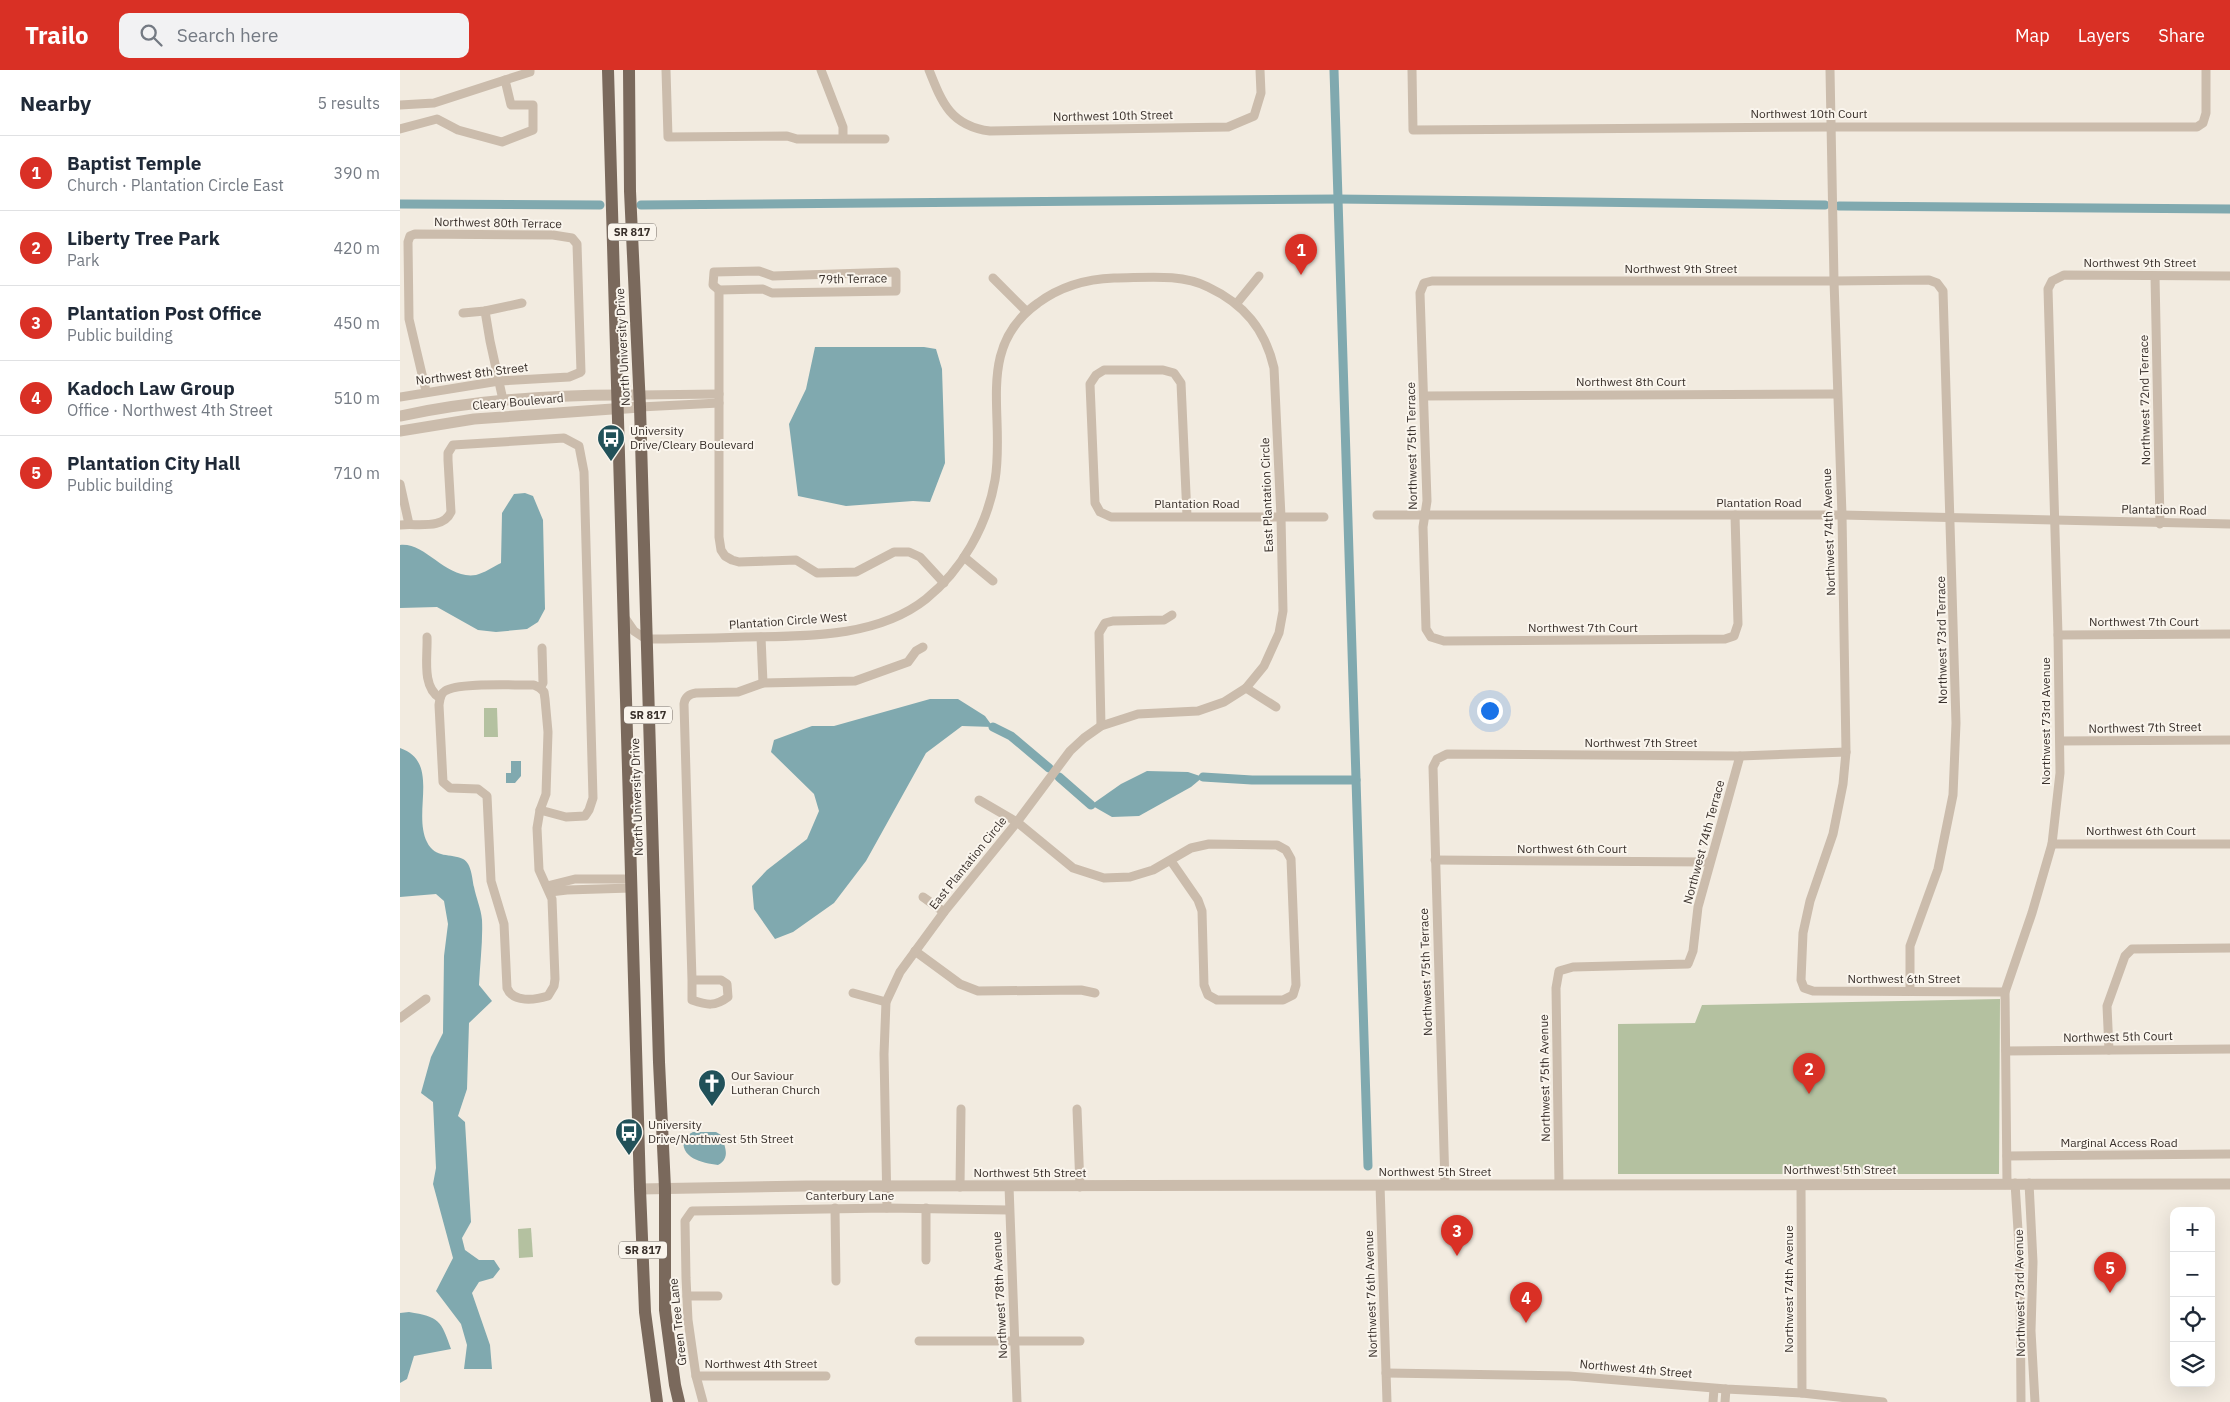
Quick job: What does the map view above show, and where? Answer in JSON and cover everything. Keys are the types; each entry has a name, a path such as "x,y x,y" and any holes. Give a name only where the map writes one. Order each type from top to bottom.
{"main road":[{"name":"North University Drive","path":"608,70 640,1189 645,1312 657,1402"},
{"name":"North University Drive","path":"628,70 630,191 639,401 654,904 665,1188 665,1310 679,1402"},
{"path":"631,883 646,892 654,904"}],"street":[{"path":"400,106 434,103 530,72 530,70"},
{"path":"666,70 668,137 787,136 797,139 885,138"},
{"path":"821,70 843,127 843,138"},
{"name":"Northwest 10th Street","path":"929,70 946,108 972,129 990,131 1228,127 1254,116 1261,93 1260,70"},
{"name":"Northwest 10th Court","path":"1412,70 1413,130 2197,127 2204,123 2206,113 2206,70"},
{"name":"Northwest 74th Avenue","path":"1804,988 1801,980 1803,932 1810,900 1833,834 1843,784 1846,752 1842,515 1837,394 1830,70"},
{"path":"400,129 437,119 458,130 502,142 533,130 533,105 511,105 505,80"},
{"name":"Northwest 80th Terrace","path":"426,391 409,319 408,242 410,236 415,234 553,235 572,238 577,244 581,372 577,375"},
{"name":"79th Terrace","path":"759,271 773,276 896,272 896,291 772,293 763,289 719,290 714,285 714,272 759,271"},
{"name":"Northwest 9th Street","path":"2052,281 2064,275 2230,276"},
{"path":"1236,304 1259,276"},
{"name":"Northwest 72nd Terrace","path":"2155,276 2160,524"},
{"name":"Plantation Circle West","path":"646,639 761,637 838,633 875,624 907,612 944,583 964,557 981,526 995,478 996,383 1000,355 1011,330 1026,311 1050,294 1073,283 1097,278 1174,277 1200,282 1236,304"},
{"path":"993,278 1026,311"},
{"name":"Northwest 9th Street","path":"1424,283 1432,281 1929,280 1937,283"},
{"name":"Northwest 73rd Avenue","path":"2021,1402 2020,1262 2007,1156 2005,992 2032,913 2052,844 2060,773 2048,289 2052,281"},
{"name":"Northwest 75th Terrace","path":"1424,283 1420,293 1427,501 1423,527 1426,628 1432,637"},
{"name":"Northwest 73rd Terrace","path":"1910,991 1910,946 1938,869 1953,795 1956,723 1943,291 1937,283"},
{"path":"719,290 719,537 721,550 725,556 739,562 796,560 817,573 826,573 856,572 894,552 910,552 920,557 944,583"},
{"path":"463,313 486,311 522,303"},
{"name":"East Plantation Circle","path":"887,1208 884,1054 886,1002 900,972 944,912 1017,822 1070,750 1101,726 1138,714 1198,711 1224,702 1246,688 1264,666 1279,634 1283,611 1282,517 1274,368 1270,347 1260,331 1236,304"},
{"path":"486,311 490,341 503,400"},
{"name":"Plantation Road","path":"1187,516 1181,383 1174,373 1163,370 1104,370 1096,375 1090,384 1095,502 1100,512 1111,517 1324,517"},
{"name":"Northwest 8th Street","path":"400,396 499,381 577,375"},
{"path":"639,401 719,394"},
{"name":"Northwest 8th Court","path":"1424,396 1837,394"},
{"name":"Cleary Boulevard","path":"400,416 503,400 569,395 617,395 639,401"},
{"path":"639,401 718,403"},
{"name":"Cleary Boulevard","path":"400,431 474,419 617,409 639,401"},
{"path":"400,484 404,524 437,524 448,518 451,512 448,452 453,446 564,438 579,446 584,472 592,798 585,816 566,817 540,810"},
{"name":"Plantation Road","path":"1377,515 1951,516 2160,524 2230,524"},
{"name":"Northwest 7th Court","path":"1432,637 1444,641 1726,640 1734,636 1738,624 1735,515"},
{"path":"964,557 993,581"},
{"path":"623,615 634,631 646,639"},
{"path":"1101,726 1099,633 1105,623 1113,621 1164,620 1172,615"},
{"name":"Northwest 7th Court","path":"2058,635 2230,634"},
{"path":"427,636 428,682 433,694 440,698"},
{"path":"761,637 764,683"},
{"path":"692,980 684,704 687,697 696,693 738,692 764,683 855,681 908,662 916,650 923,647"},
{"path":"540,688 543,683 542,648"},
{"path":"534,685 544,692 548,732 546,794 540,810 537,828 539,870 548,889 554,930 554,986 548,996 517,998 509,993 507,988 504,924 491,881 487,796 478,790 450,788 443,782 440,698 443,692 456,687 534,685"},
{"path":"1246,688 1276,707"},
{"name":"Northwest 7th Street","path":"2060,742 2230,740"},
{"name":"Northwest 7th Street","path":"1437,759 1447,754 1740,756 1846,752"},
{"name":"Northwest 74th Terrace","path":"1559,971 1572,967 1688,964 1693,951 1698,908 1730,799 1740,756"},
{"name":"Northwest 75th Terrace","path":"1437,759 1433,767 1445,1185"},
{"path":"979,800 1017,822 1073,868 1104,878 1130,877 1153,870 1191,848 1209,844 1277,845 1286,850 1291,859 1296,985 1293,995 1283,1000 1217,1000 1208,995 1204,985 1202,911 1198,900 1171,861"},
{"name":"Northwest 6th Court","path":"2052,844 2230,844"},
{"name":"Northwest 6th Court","path":"1435,860 1710,862"},
{"path":"548,889 569,880 592,884 631,883"},
{"path":"923,896 944,912"},
{"path":"2109,1050 2107,1006 2125,956 2132,949 2230,948"},
{"path":"916,951 960,984 978,991 1081,990 1095,993"},
{"name":"Northwest 75th Avenue","path":"1559,971 1556,988 1559,1185"},
{"name":"Northwest 6th Street","path":"1804,988 1813,991 2005,992"},
{"path":"853,993 886,1002"},
{"path":"400,1018 426,999"},
{"name":"Northwest 5th Court","path":"2006,1052 2230,1049"},
{"path":"960,1187 961,1109"},
{"path":"1077,1109 1080,1187"},
{"name":"Marginal Access Road","path":"2007,1156 2230,1154"},
{"name":"Northwest 73rd Avenue","path":"2029,1183 2035,1402"},
{"name":"Northwest 74th Avenue","path":"1801,1184 1802,1393"},
{"name":"Northwest 5th Street","path":"640,1189 886,1186 2230,1184"},
{"name":"Northwest 76th Avenue","path":"1380,1185 1387,1402"},
{"name":"Northwest 78th Avenue","path":"1009,1186 1008,1210 1016,1402"},
{"path":"835,1208 836,1281"},
{"name":"Canterbury Lane","path":"692,1211 835,1208 1008,1210"},
{"path":"926,1208 926,1260"},
{"name":"Green Tree Lane","path":"692,1211 685,1221 687,1296 696,1376 703,1402"},
{"path":"687,1296 718,1296"},
{"path":"919,1341 1080,1341"},
{"name":"Northwest 4th Street","path":"1386,1372 1569,1376 1726,1390 1802,1393 1883,1402"},
{"name":"Northwest 4th Street","path":"696,1376 826,1376"},
{"path":"1713,1402 1714,1388"},
{"path":"1725,1402 1726,1390"}],"green space":[{"path":"484,708 497,708 498,737 484,737"},
{"path":"2000,999 1999,1174 1618,1174 1618,1024 1695,1023 1702,1005"},
{"path":"531,1228 533,1257 519,1258 518,1229"}],"water":[{"path":"815,347 924,347 936,349 942,369 945,463 930,502 913,501 846,506 798,496 789,424 806,389"},
{"path":"525,493 533,496 543,520 545,609 538,622 527,629 496,632 478,630 437,607 400,608 400,545 419,549 455,572 465,575 482,573 501,563 502,513 514,494"},
{"path":"930,699 958,699 985,716 993,727 962,726 926,753 866,861 834,903 793,932 775,939 754,909 752,886 767,870 807,839 819,811 814,794 771,752 774,740 812,726 834,726"},
{"path":"400,748 412,755 419,764 423,776 422,817 423,830 427,842 434,851 466,861 471,872 482,920 479,985 492,1001 469,1023 467,1089 458,1116 465,1122 471,1222 462,1238 465,1250 479,1260 494,1260 500,1269 493,1278 479,1282 472,1293 490,1345 492,1369 464,1369 467,1345 461,1324 436,1291 453,1258 433,1184 436,1168 433,1102 421,1093 431,1057 443,1033 444,956 448,924 444,901 436,894 400,897"},
{"path":"511,761 521,761 521,776 515,783 506,783 506,773 511,773"},
{"path":"1147,771 1188,772 1203,777 1191,787 1139,816 1112,817 1091,805 1121,784"},
{"path":"693,1132 716,1132 721,1135 726,1152 725,1159 718,1165 699,1161 688,1155 683,1144 684,1137"},
{"path":"409,1312 433,1318 438,1322 451,1349 414,1356 407,1379 400,1383 400,1313"}],"waterway":[{"path":"1334,70 1368,1166"},
{"path":"641,205 1337,199 1825,205"},
{"path":"400,204 600,205"},
{"path":"1839,206 2230,209"},
{"path":"993,727 1011,736 1049,768"},
{"path":"1059,777 1091,805"},
{"path":"1203,777 1252,780 1356,780"}],"place":[{"name":"Baptist Temple","path":"1301,275"},
{"name":"University Drive/Cleary Boulevard","path":"611,462"},
{"name":"Liberty Tree Park","path":"1809,1094"},
{"name":"Our Saviour Lutheran Church","path":"712,1107"},
{"name":"University Drive/Northwest 5th Street","path":"629,1156"},
{"name":"Plantation Post Office","path":"1457,1256"},
{"name":"Plantation City Hall","path":"2110,1293"},
{"name":"Kadoch Law Group","path":"1526,1323"}]}
